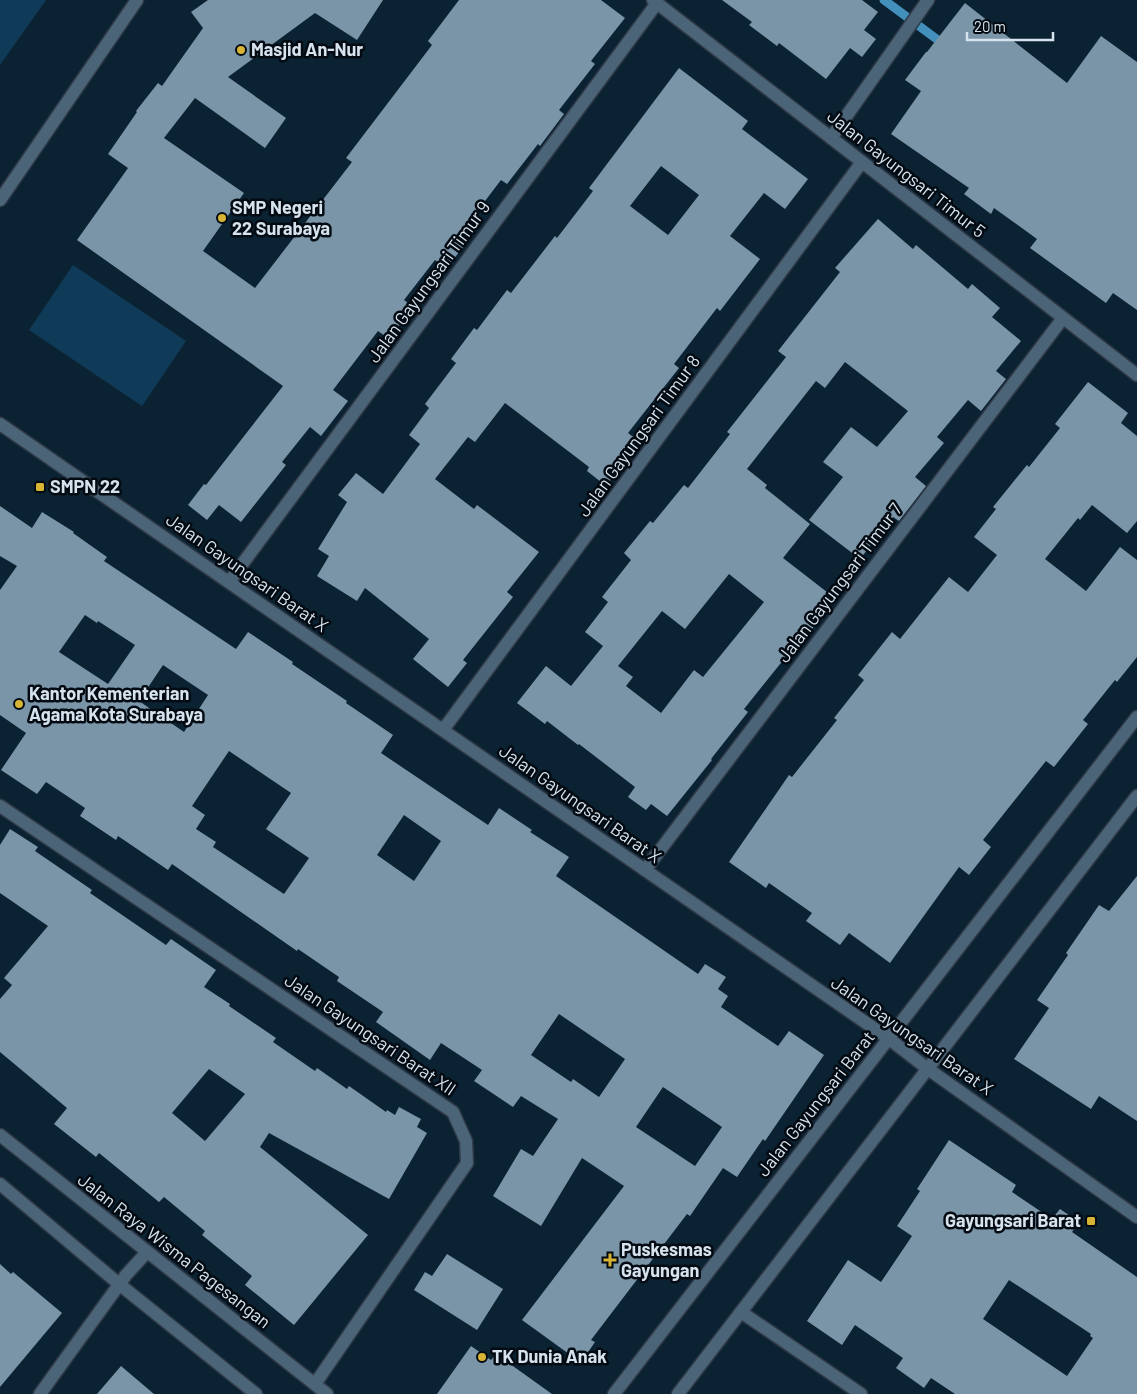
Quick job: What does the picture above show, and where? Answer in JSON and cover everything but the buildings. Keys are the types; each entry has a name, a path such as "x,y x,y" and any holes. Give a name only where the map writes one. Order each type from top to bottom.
{"street":[{"path":"0,200 137,0"},
{"name":"Jalan Gayungsari Timur 5","path":"655,1 1137,375"},
{"name":"Jalan Gayungsari Timur 9","path":"229,582 655,1"},
{"path":"831,138 926,3"},
{"name":"Jalan Gayungsari Timur 8","path":"443,730 862,162"},
{"name":"Jalan Gayungsari Timur 7","path":"645,870 1063,318"},
{"name":"Jalan Gayungsari Barat X","path":"0,424 888,1038 928,1069 1137,1217"},
{"name":"Jalan Gayungsari Barat","path":"614,1394 1137,717"},
{"path":"678,1394 1137,796"},
{"name":"Jalan Gayungsari Barat XII","path":"0,806 453,1112 466,1141 467,1163 315,1384"},
{"name":"Jalan Raya Wisma Pagesangan","path":"0,1135 327,1394"},
{"path":"0,1184 119,1284 256,1394"},
{"path":"40,1394 119,1284 148,1252"},
{"path":"741,1312 861,1394"}],"shaded area":[{"path":"0,0 46,0 0,65"},
{"path":"73,265 186,341 142,406 29,330"}],"waterway":[{"path":"884,0 946,46"}],"place":[{"name":"Masjid An-Nur","path":"241,50"},
{"name":"SMP Negeri 22 Surabaya","path":"222,218"},
{"name":"SMPN 22","path":"40,487"},
{"name":"Kantor Kementerian Agama Kota Surabaya","path":"19,704"},
{"name":"Gayungsari Barat","path":"1091,1221"},
{"name":"Puskesmas Gayungan","path":"610,1260"},
{"name":"TK Dunia Anak","path":"482,1357"}]}
